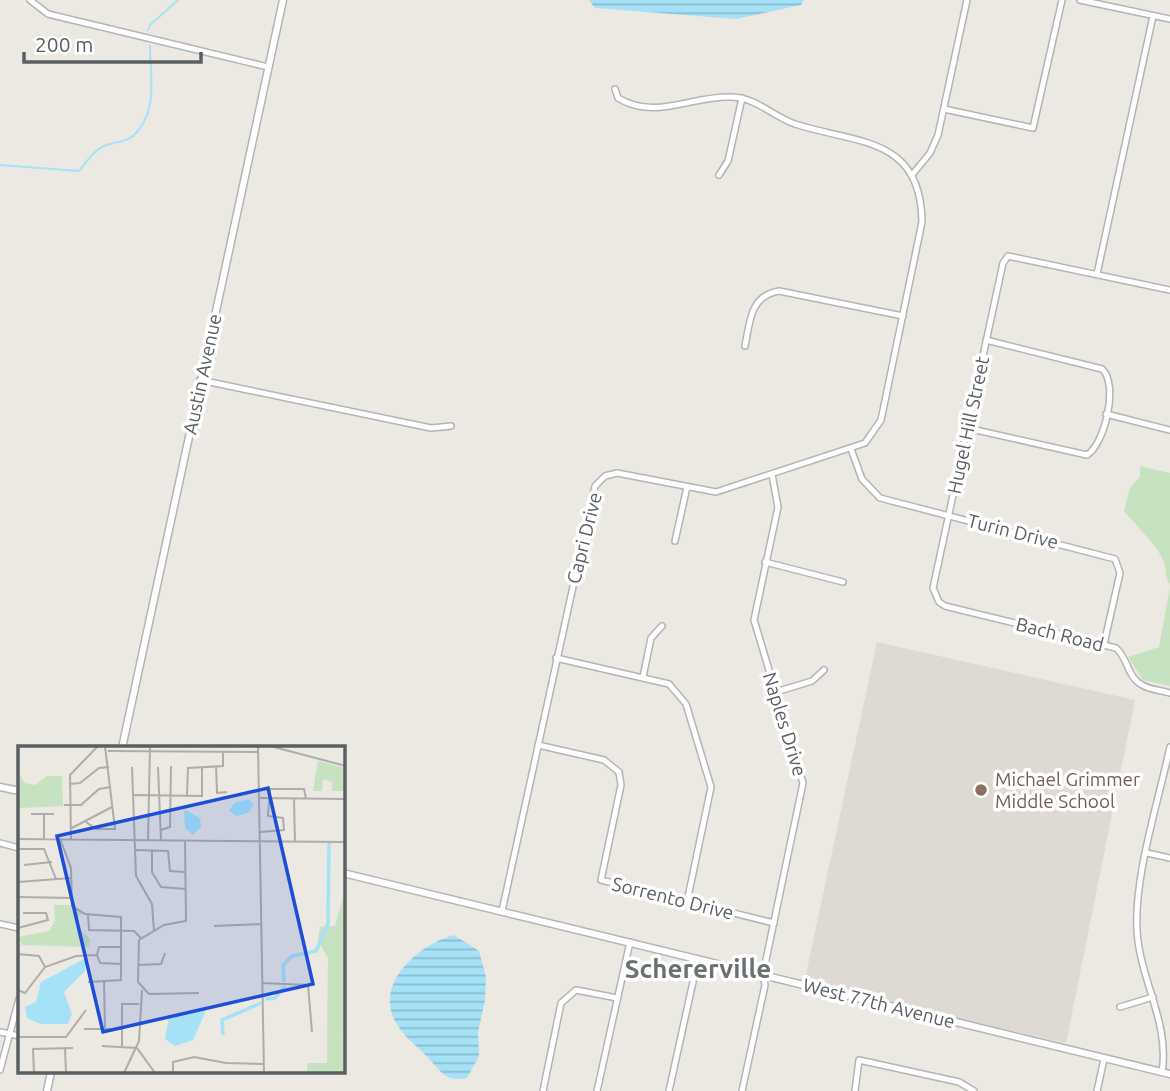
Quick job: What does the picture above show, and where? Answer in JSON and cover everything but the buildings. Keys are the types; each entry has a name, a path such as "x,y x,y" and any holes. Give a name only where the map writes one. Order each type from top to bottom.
{"street":[{"path":"30,0 48,14 268,67"},
{"name":"Austin Avenue","path":"122,746 283,0"},
{"path":"615,89 618,98 644,108 669,108 712,98 742,98 792,123 879,144 900,160 912,175 930,153 944,109 967,0"},
{"path":"944,109 1033,128 1062,0"},
{"path":"1080,0 1170,19"},
{"path":"1153,16 1097,274 1170,290"},
{"path":"719,175 728,161 742,98"},
{"name":"Capri Drive","path":"502,911 592,493 600,480 617,472 716,492 851,449 871,438 881,420 922,222 920,199 912,175"},
{"name":"Hugel Hill Street","path":"934,596 933,588 948,515 1003,263 1008,256 1097,274"},
{"path":"745,346 755,303 762,296 779,290 903,316"},
{"path":"967,428 1087,455 1098,445 1112,388 1108,374 1102,369 986,340"},
{"path":"201,380 431,428 451,426"},
{"path":"1106,414 1170,429"},
{"name":"Turin Drive","path":"851,449 862,479 880,498 1115,558 1120,573 1104,644"},
{"name":"Naples Drive","path":"742,1091 765,985 763,974 803,783 754,620 778,507 772,475"},
{"path":"675,541 687,487"},
{"path":"765,562 843,582"},
{"name":"Bach Road","path":"934,596 945,606 1104,644 1122,653 1133,677 1142,685 1170,693"},
{"path":"643,677 651,638 662,626"},
{"path":"556,658 669,684 682,696 710,778 710,797 687,902"},
{"path":"776,692 812,681 824,670"},
{"name":"Sorrento Drive","path":"538,746 604,760 619,772 621,785 601,880 774,923"},
{"path":"1162,1072 1166,1045 1139,948 1137,919 1147,853 1170,748"},
{"path":"0,787 18,791"},
{"path":"0,843 18,848"},
{"path":"1147,853 1170,858"},
{"name":"West 77th Avenue","path":"345,873 1170,1074"},
{"path":"0,924 18,928"},
{"path":"597,1091 630,942"},
{"path":"669,1091 698,959"},
{"path":"542,1091 561,1003 576,990 617,998"},
{"path":"1120,1007 1153,997"},
{"path":"0,1070 12,1034 18,1004"},
{"path":"0,1031 18,1036"},
{"path":"1097,1091 1104,1059"},
{"path":"855,1091 859,1060 959,1082 974,1091"}],"shaded area":[{"name":"Michael Grimmer Middle School","path":"877,642 1135,700 1066,1043 883,1001 805,979"}],"green space":[{"path":"1140,466 1170,473 1170,584 1161,555 1124,511 1130,488 1140,477"},
{"path":"1170,587 1170,686 1143,680 1128,657 1159,647"}],"water":[{"path":"589,0 804,0 801,5 736,19 595,8"},
{"path":"454,935 479,951 486,977 485,1000 478,1032 479,1056 467,1078 460,1079 450,1078 442,1073 407,1037 395,1021 390,1006 396,978 405,966 428,946"}],"waterway":[{"path":"148,30 150,25 178,0"},
{"path":"0,165 79,171 99,149 133,136 141,127 150,105 150,46"}],"place":[{"name":"Michael Grimmer Middle School","path":"981,790"}],"district":[{"name":"Schererville","path":"698,968"}]}
